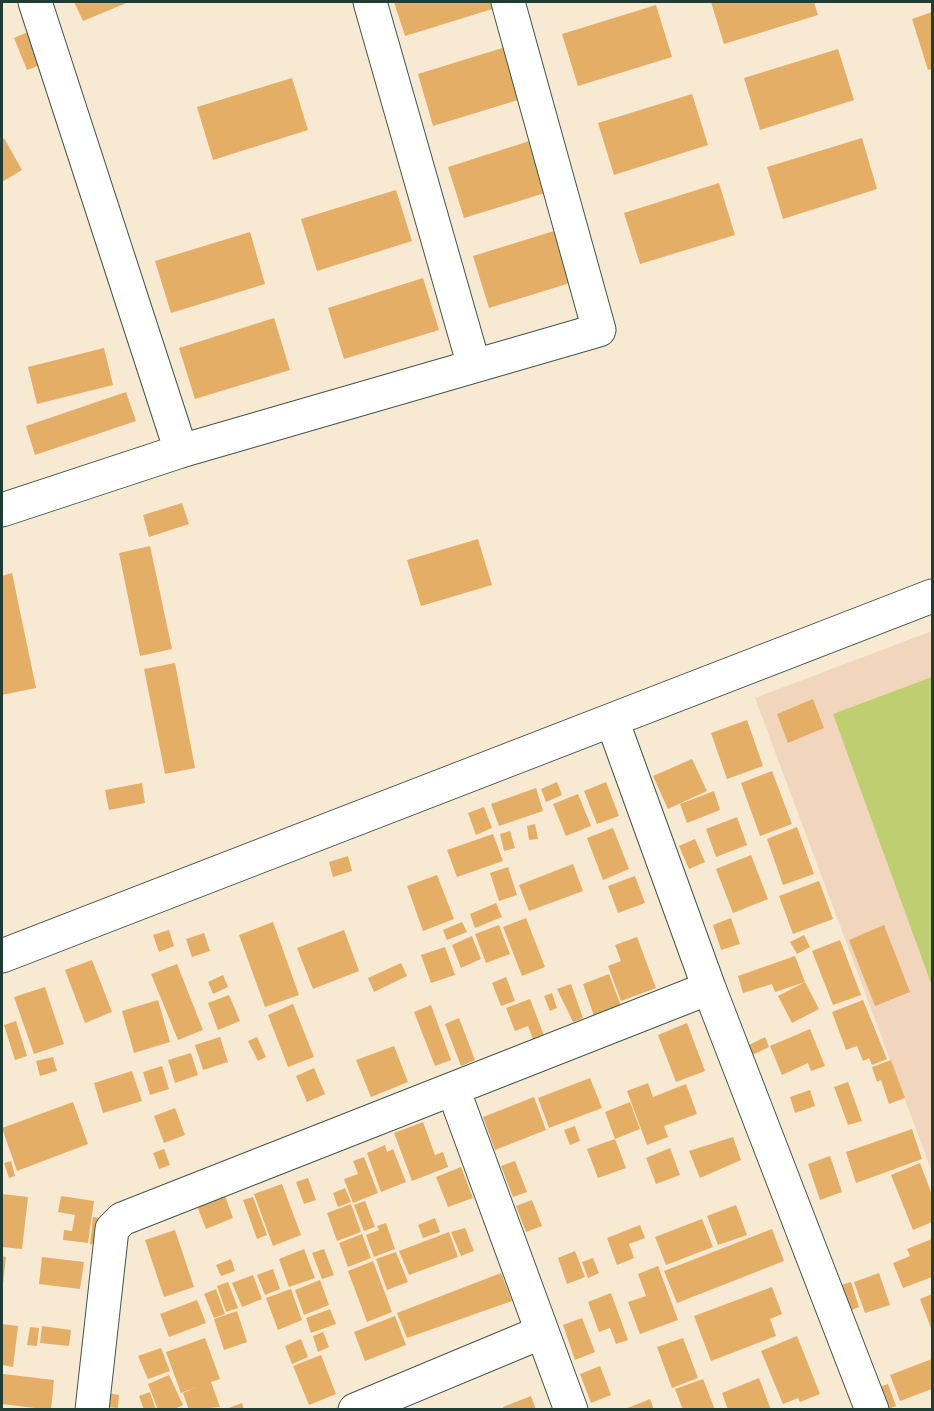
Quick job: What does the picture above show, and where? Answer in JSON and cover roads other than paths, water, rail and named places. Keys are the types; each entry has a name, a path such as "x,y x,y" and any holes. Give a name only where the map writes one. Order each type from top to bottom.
{"street":[{"path":"35,2 181,451"},
{"path":"370,2 474,366"},
{"path":"2,510 181,451 599,330 508,2"},
{"path":"2,956 933,596"},
{"path":"612,720 709,988 872,1410"},
{"path":"92,1410 112,1229 116,1223 709,988"},
{"path":"453,1089 571,1410"},
{"path":"355,1410 542,1332"}]}
